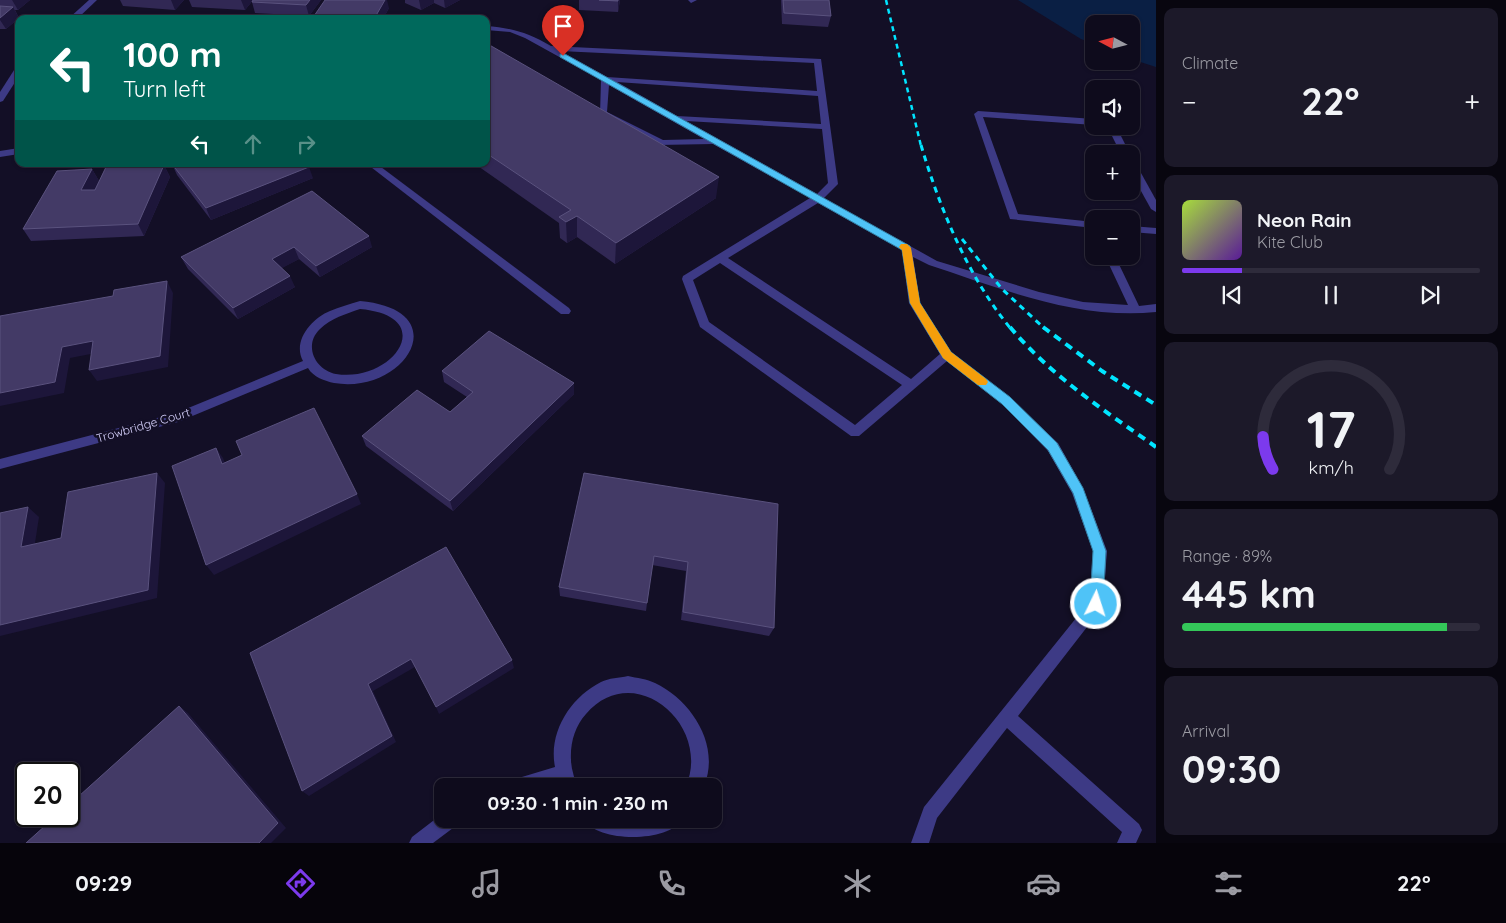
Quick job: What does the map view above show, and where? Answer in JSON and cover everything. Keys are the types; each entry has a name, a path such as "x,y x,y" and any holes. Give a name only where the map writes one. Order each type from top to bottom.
{"street":[{"path":"76,15 93,0"},
{"path":"490,28 510,30 528,36 933,263 1038,296 1083,306 1136,310 1156,308"},
{"path":"549,48 818,61 833,184 818,198 687,279 704,324 855,432 947,355"},
{"path":"0,99 15,75"},
{"path":"605,79 822,94"},
{"path":"605,79 603,113 661,142 715,140"},
{"path":"1085,121 978,114 1014,217 1085,224"},
{"path":"674,118 826,127"},
{"path":"0,154 15,152"},
{"path":"375,167 566,311"},
{"path":"1140,180 1156,209"},
{"path":"1140,230 1156,231"},
{"path":"907,248 916,303 947,355 1006,400 1052,447 1078,492 1100,551 1096,604 930,813 920,843"},
{"path":"720,258 911,385"},
{"path":"1114,265 1136,310"},
{"path":"360,305 377,306 391,310 402,319 408,329 408,340 403,352 394,364 364,378 339,379 317,372 309,363 304,351 306,338 315,325 328,315 343,308 360,305"},
{"name":"Trowbridge Court","path":"0,464 178,417 309,363"},
{"path":"566,778 561,747 568,724 581,704 599,691 620,685 643,686 664,695 682,711 694,732 700,756 696,778"},
{"path":"1007,717 1132,830 1126,843"},
{"path":"418,843 439,828"},
{"path":"610,828 629,833 656,828"}],"water":[{"path":"1018,0 1156,0 1156,67 1140,62 1140,15 1085,15 1085,41"}],"building":[{"path":"253,0 310,0 306,5 252,2"},
{"path":"325,0 385,0 376,15 315,15"},
{"path":"783,0 829,0 831,16 784,13"},
{"path":"0,6 13,7 0,18"},
{"path":"490,45 719,177 616,243 577,216 566,222 559,217 571,210 490,156"},
{"path":"106,167 163,167 138,224 23,229 57,171 92,169 81,190 95,190"},
{"path":"174,167 309,167 206,208"},
{"path":"312,191 369,236 316,266 294,247 272,259 290,276 233,308 181,257"},
{"path":"167,281 160,356 89,370 93,341 62,347 55,382 0,393 0,316 113,296 114,290"},
{"path":"489,331 574,383 450,501 362,436 417,390 450,412 473,392 442,371"},
{"path":"314,408 357,494 206,565 172,466 216,448 222,464 242,455 236,441"},
{"path":"157,473 148,590 0,625 0,513 28,507 21,547 61,538 68,492"},
{"path":"584,473 778,504 774,628 683,612 688,562 654,556 647,603 559,587"},
{"path":"446,547 512,660 436,707 411,659 368,684 392,736 302,791 250,653"},
{"path":"179,706 278,823 259,843 26,843 44,827 80,827 80,795"}],"railway":[{"path":"886,0 921,146"},
{"path":"921,145 946,218 957,242 981,287 1011,329"},
{"path":"962,239 1002,289 1045,329"},
{"path":"1010,327 1026,345 1079,392 1156,447"},
{"path":"1043,327 1102,371 1156,405"}],"slow traffic":[{"path":"904,247 907,248 916,303 947,355 982,382"}],"route":[{"path":"563,56 907,248 916,303 947,355 1006,400 1052,447 1078,492 1100,551 1096,604"}]}
